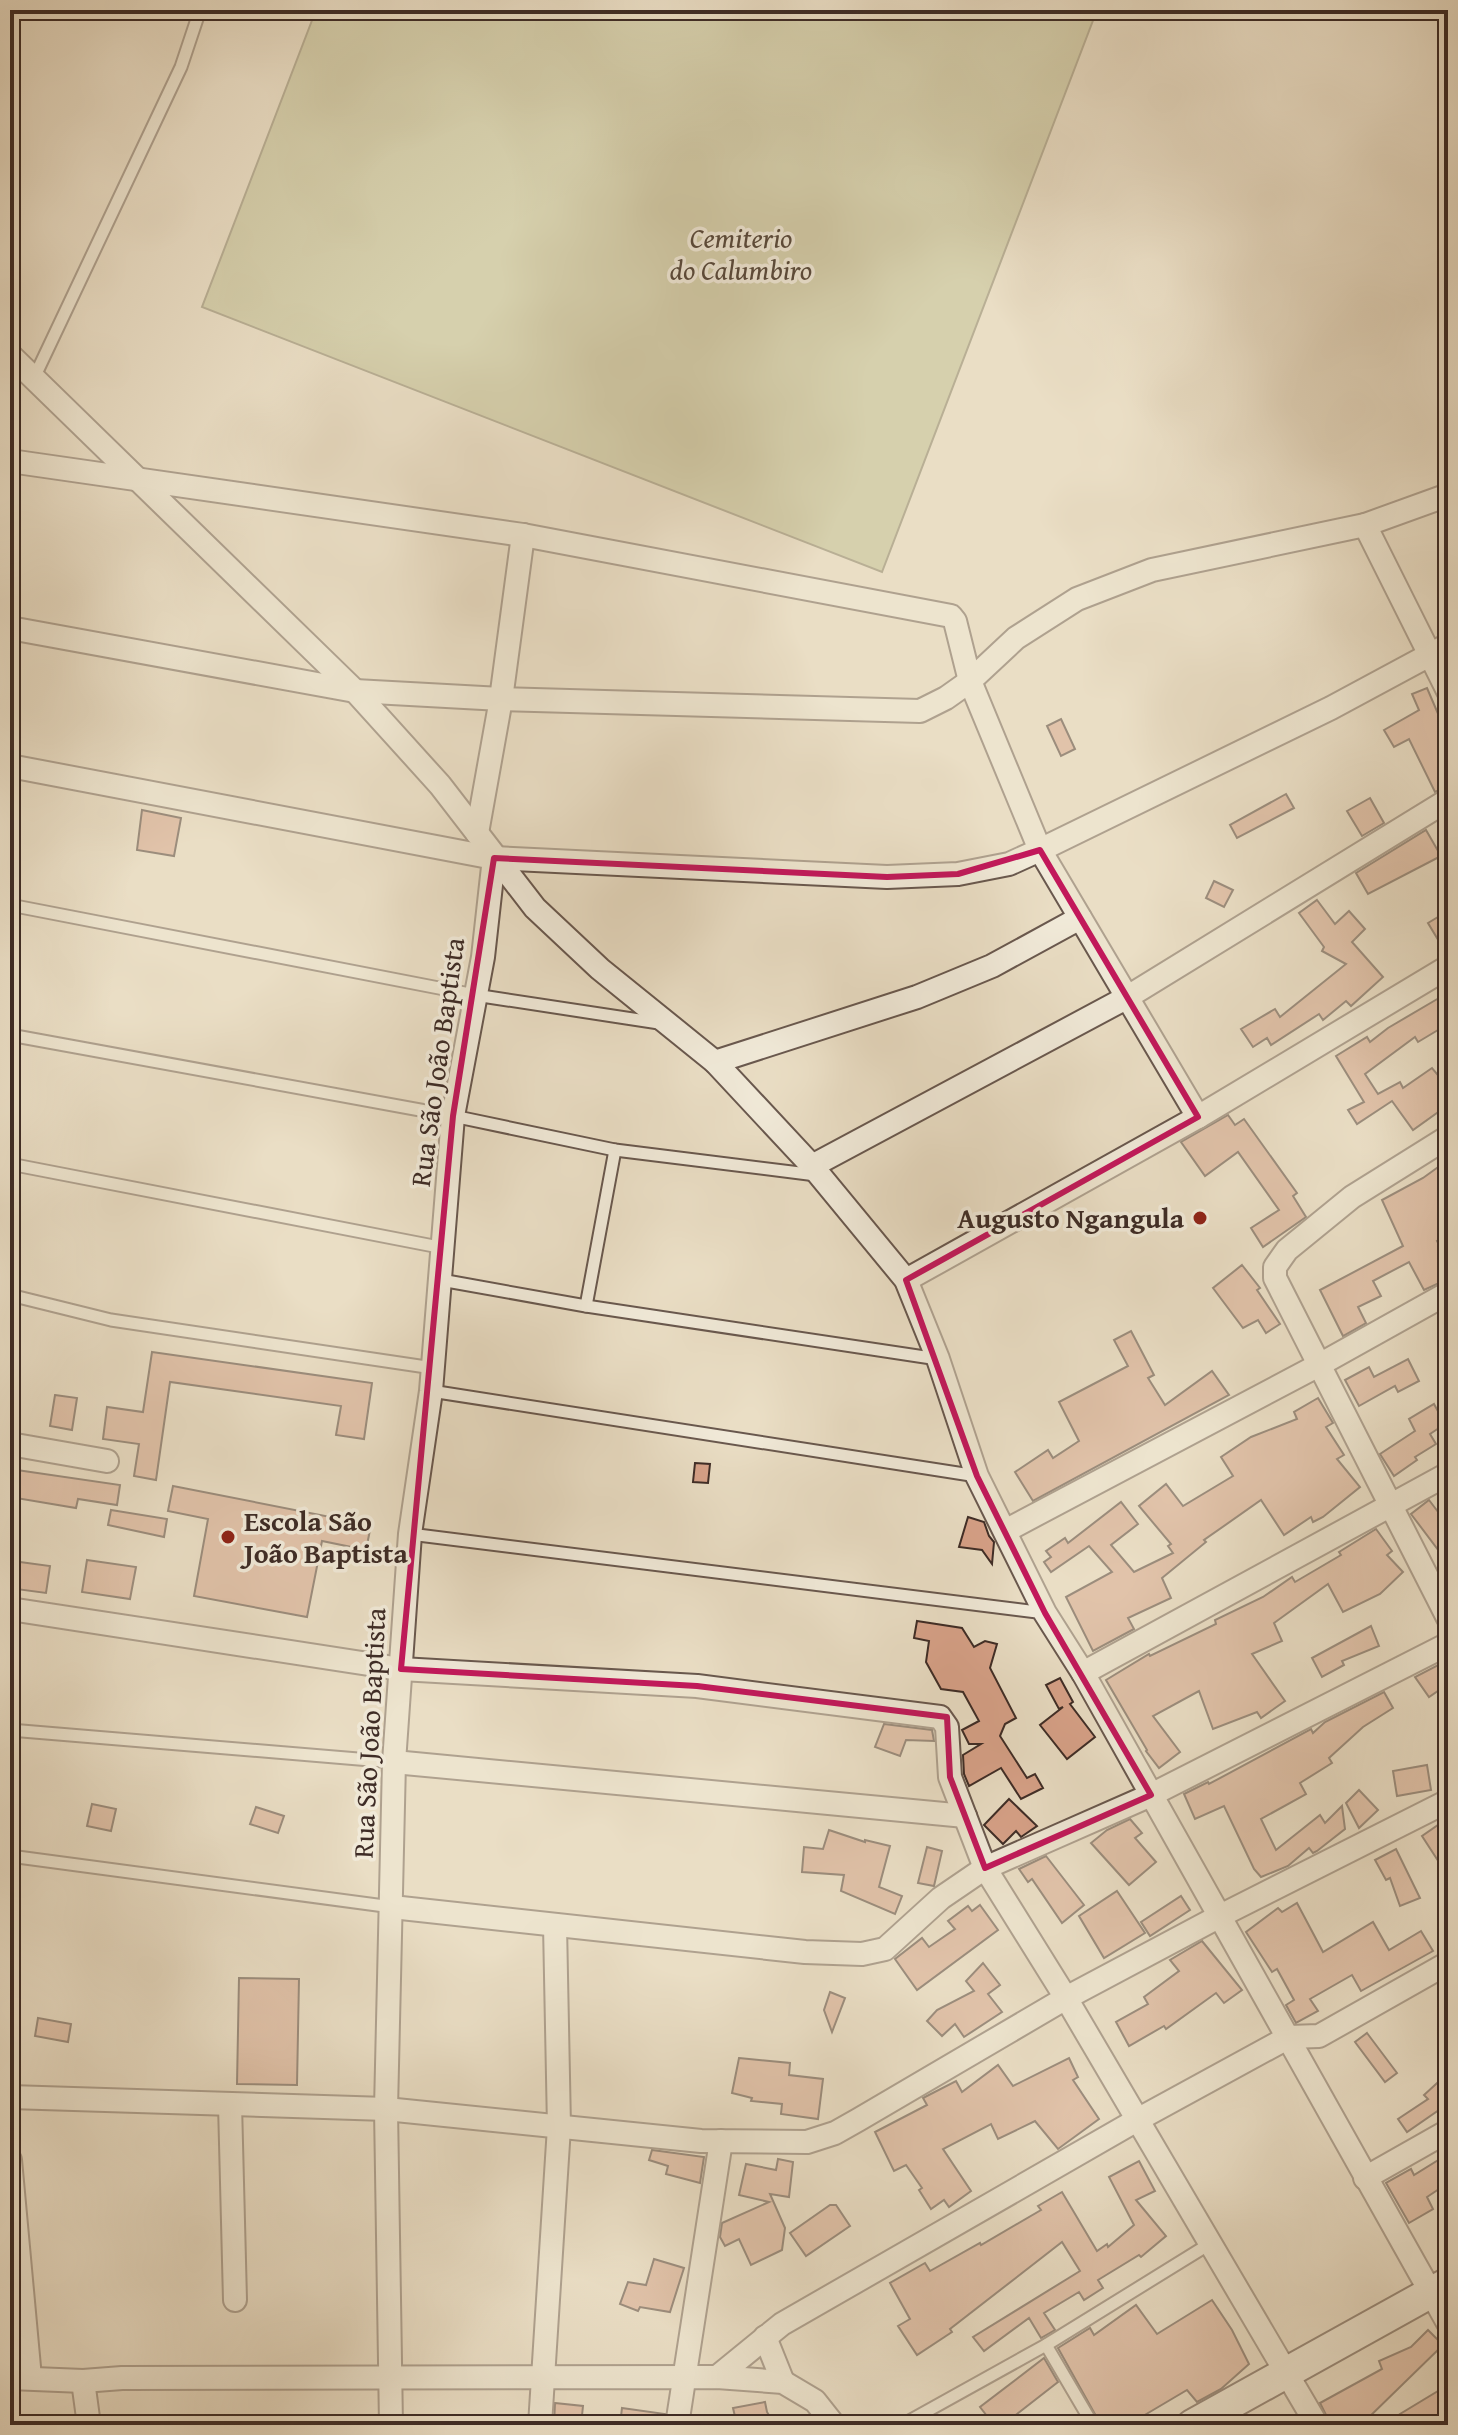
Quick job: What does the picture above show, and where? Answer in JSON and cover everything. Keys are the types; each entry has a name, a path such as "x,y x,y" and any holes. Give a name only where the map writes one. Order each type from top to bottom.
{"street":[{"path":"10,355 355,691 440,785 535,908 600,969 715,1062 816,1171 906,1280 938,1359 977,1476 1045,1613 1083,1673 1365,2178 1439,2288 1448,2323"},
{"path":"10,461 523,535 951,616 955,621 970,681 1040,850 1198,1117"},
{"path":"10,628 355,691 501,699 920,711 970,681 1016,638 1077,599 1152,570 1365,525 1448,495"},
{"path":"1365,525 1439,650 1448,691"},
{"path":"477,833 501,699 523,535"},
{"path":"10,766 494,858 887,877 958,874 1009,864 1040,850 1331,708 1439,650"},
{"path":"816,1171 1126,998 1448,800"},
{"name":"Rua São João Baptista","path":"391,2425 386,2109 394,1762 410,1534 431,1391 453,1116 483,957 494,858"},
{"path":"715,1062 917,997 992,966 1080,918"},
{"path":"906,1280 1198,1117 1448,967"},
{"path":"1448,1137 1352,1197 1287,1250 1275,1267 1275,1278 1448,1618"},
{"path":"1005,1531 1448,1293"},
{"path":"10,1444 107,1461"},
{"path":"1083,1673 1448,1474"},
{"path":"10,1609 401,1669 697,1686 940,1717 947,1727 950,1777 985,1868 1066,1998 1317,2425"},
{"path":"392,1907 805,1952 862,1954 885,1949 941,1898 985,1868 1151,1795 1448,1644"},
{"path":"394,1762 965,1816"},
{"path":"10,2097 386,2109 721,2141 807,2142 835,2133 1066,1998 1220,1916 1448,1801"},
{"path":"540,2425 559,2127 555,1925"},
{"path":"717,2377 782,2324 1137,2120 1289,2037 1319,2036 1448,1963"},
{"path":"230,2104 235,2300"},
{"path":"1365,2178 1448,2131"},
{"path":"677,2425 721,2141"},
{"path":"10,2160 20,2378 83,2381 122,2378 717,2377 783,2382 815,2401 834,2425"},
{"path":"1192,2425 1439,2288"},
{"path":"765,2337 783,2382"},
{"path":"83,2381 89,2425"}],"lane":[{"path":"34,378 181,67 200,10"},
{"path":"10,905 475,995 667,1024"},
{"path":"10,1035 453,1116 615,1150 816,1171"},
{"path":"586,1306 615,1150"},
{"path":"10,1164 444,1248"},
{"path":"441,1280 586,1306 938,1359"},
{"path":"10,1295 111,1320 433,1368"},
{"path":"431,1391 977,1476"},
{"path":"410,1534 1045,1613"},
{"path":"10,1730 394,1762"},
{"path":"10,1856 392,1907"},
{"path":"902,2425 1046,2345 1211,2243"},
{"path":"1046,2345 1093,2425"}],"highlighted area":[{"path":"1040,850 1198,1117 906,1280 977,1476 1045,1613 1151,1795 985,1868 950,1777 947,1717 697,1686 401,1669 453,1116 494,858 887,877 958,874"}],"green space":[{"name":"Cemiterio do Calumbiro","path":"316,10 1097,10 882,572 202,307"}],"building":[{"path":"1427,688 1448,737 1448,786 1435,792 1409,739 1394,747 1384,730 1419,710 1412,694"},
{"path":"1061,719 1075,749 1061,756 1047,726"},
{"path":"1286,794 1294,808 1237,838 1230,825"},
{"path":"1370,798 1384,823 1362,836 1347,811"},
{"path":"142,810 181,818 174,856 137,850"},
{"path":"1426,830 1441,856 1368,894 1356,873"},
{"path":"1214,881 1233,890 1224,907 1206,898"},
{"path":"1317,900 1335,924 1349,911 1365,929 1352,942 1383,977 1351,1006 1346,1001 1323,1020 1319,1014 1271,1045 1267,1038 1253,1047 1241,1029 1275,1009 1280,1017 1346,964 1322,951 1324,947 1299,913"},
{"path":"1448,911 1448,953 1446,953 1428,923"},
{"path":"1439,998 1448,1013 1448,1024 1418,1042 1415,1037 1365,1074 1378,1094 1400,1082 1403,1088 1432,1068 1448,1087 1448,1105 1413,1130 1392,1101 1357,1124 1348,1110 1364,1102 1336,1056 1367,1037 1370,1042"},
{"path":"1228,1115 1235,1125 1244,1119 1297,1193 1293,1196 1306,1217 1263,1247 1251,1228 1279,1210 1238,1152 1205,1176 1181,1142"},
{"path":"1448,1160 1448,1235 1437,1241 1448,1262 1448,1279 1424,1290 1409,1262 1373,1281 1381,1296 1358,1307 1366,1323 1343,1336 1320,1290 1403,1246 1382,1200 1423,1178"},
{"path":"1242,1265 1260,1288 1257,1290 1280,1324 1266,1333 1258,1320 1243,1328 1213,1288"},
{"path":"1131,1331 1154,1375 1148,1378 1165,1405 1212,1371 1229,1395 1033,1501 1015,1472 1048,1450 1053,1458 1079,1441 1059,1402 1128,1366 1114,1340"},
{"path":"152,1352 372,1383 364,1439 336,1435 341,1406 170,1382 156,1480 134,1476 139,1444 103,1439 107,1407 143,1412"},
{"path":"1408,1359 1419,1381 1398,1392 1395,1386 1359,1406 1345,1380 1369,1367 1374,1377"},
{"path":"55,1395 77,1398 72,1430 50,1426"},
{"path":"1318,1398 1333,1423 1326,1427 1344,1455 1337,1459 1360,1487 1323,1517 1313,1522 1311,1517 1284,1535 1261,1500 1204,1540 1206,1542 1162,1578 1171,1598 1128,1618 1134,1629 1093,1651 1066,1597 1112,1572 1089,1546 1051,1572 1044,1562 1051,1557 1046,1551 1065,1538 1068,1543 1121,1502 1138,1524 1111,1545 1134,1572 1173,1553 1168,1546 1171,1544 1139,1506 1166,1484 1183,1506 1233,1476 1221,1457 1251,1437 1297,1419 1294,1412"},
{"path":"1434,1404 1445,1424 1430,1434 1436,1444 1394,1476 1380,1454 1415,1431 1409,1419"},
{"path":"695,1463 710,1464 708,1483 693,1482"},
{"path":"10,1469 120,1485 117,1505 78,1499 76,1508 10,1497"},
{"path":"173,1486 371,1525 366,1550 322,1541 307,1617 194,1596 208,1519 168,1511"},
{"path":"1429,1500 1448,1525 1448,1563 1411,1514"},
{"path":"111,1510 167,1519 164,1537 108,1525"},
{"path":"968,1517 984,1522 994,1542 992,1564 982,1550 959,1547"},
{"path":"1376,1529 1392,1551 1387,1555 1403,1572 1380,1594 1343,1612 1328,1584 1274,1623 1282,1641 1252,1654 1285,1701 1261,1718 1257,1712 1213,1729 1199,1691 1153,1716 1180,1752 1159,1768 1106,1680 1149,1654 1216,1624 1215,1620 1263,1597 1292,1577 1295,1582 1341,1555 1339,1552"},
{"path":"87,1560 136,1567 130,1599 82,1592"},
{"path":"20,1562 50,1566 46,1593 16,1589"},
{"path":"917,1621 962,1628 974,1647 985,1641 997,1644 990,1668 1016,1718 1005,1724 1000,1736 1027,1778 1035,1774 1043,1788 1021,1799 1001,1768 969,1786 964,1774 963,1755 981,1744 969,1744 962,1730 979,1721 963,1692 941,1689 926,1662 929,1641 914,1638"},
{"path":"1371,1626 1379,1646 1342,1661 1344,1665 1322,1677 1312,1658"},
{"path":"1442,1663 1448,1673 1448,1684 1429,1697 1415,1677"},
{"path":"1060,1678 1073,1702 1070,1704 1095,1737 1067,1759 1040,1725 1063,1707 1059,1709 1046,1685"},
{"path":"1384,1692 1393,1708 1363,1727 1329,1758 1332,1763 1300,1783 1306,1794 1261,1819 1276,1850 1320,1815 1325,1823 1342,1806 1345,1829 1317,1851 1313,1853 1309,1848 1288,1866 1261,1877 1254,1869 1224,1806 1195,1819 1184,1794 1209,1784 1311,1729 1313,1733 1325,1722"},
{"path":"884,1724 932,1730 934,1741 906,1740 900,1756 875,1747"},
{"path":"1427,1765 1431,1790 1397,1796 1393,1771"},
{"path":"1359,1790 1378,1810 1359,1828 1346,1803"},
{"path":"1009,1799 1037,1826 1021,1837 1016,1831 1003,1844 984,1825"},
{"path":"92,1804 116,1809 111,1831 87,1826"},
{"path":"256,1807 284,1816 278,1833 250,1824"},
{"path":"1130,1819 1142,1833 1135,1838 1156,1862 1129,1885 1091,1843 1107,1830"},
{"path":"1448,1821 1448,1850 1443,1853 1446,1873 1422,1836"},
{"path":"829,1830 865,1842 890,1846 879,1887 902,1896 895,1914 841,1891 844,1875 802,1872 804,1847 823,1849"},
{"path":"927,1847 942,1851 934,1886 918,1883"},
{"path":"1396,1849 1420,1898 1400,1906 1390,1878 1386,1880 1375,1860"},
{"path":"1046,1856 1084,1905 1062,1923 1032,1879 1028,1882 1019,1869"},
{"path":"1117,1891 1145,1933 1104,1958 1079,1916"},
{"path":"1181,1896 1190,1910 1150,1936 1141,1922"},
{"path":"1297,1903 1323,1952 1373,1922 1389,1950 1421,1931 1433,1951 1361,1991 1352,1975 1310,1999 1318,2011 1296,2023 1286,2005 1294,2000 1277,1969 1272,1972 1246,1932 1278,1908 1282,1912"},
{"path":"980,1905 998,1930 917,1990 895,1959 922,1938 929,1947 955,1929 948,1921 968,1906 972,1911"},
{"path":"1202,1941 1242,1990 1224,2003 1216,1993 1166,2029 1164,2026 1129,2046 1116,2022 1148,2004 1144,1997 1179,1971 1170,1960"},
{"path":"983,1963 1000,1985 988,1994 1002,2012 964,2037 955,2024 942,2036 927,2021 937,2010 974,1991 966,1981"},
{"path":"239,1978 299,1979 297,2085 237,2084"},
{"path":"830,1992 845,1998 832,2032 824,2010"},
{"path":"38,2018 71,2024 68,2042 35,2036"},
{"path":"1367,2033 1397,2073 1385,2082 1355,2042"},
{"path":"739,2058 790,2063 789,2075 823,2079 818,2119 781,2114 782,2104 751,2101 752,2098 732,2093"},
{"path":"1069,2058 1078,2077 1073,2080 1099,2119 1058,2149 1035,2121 998,2139 991,2124 943,2149 971,2191 949,2207 944,2200 931,2209 919,2190 922,2188 906,2165 894,2171 875,2132 927,2105 923,2098 956,2081 962,2092 998,2065 1013,2086"},
{"path":"1448,2073 1448,2117 1439,2110 1407,2132 1398,2119 1428,2099 1424,2095"},
{"path":"652,2150 704,2157 700,2183 666,2174 668,2166 649,2160"},
{"path":"1448,2154 1448,2183 1427,2197 1433,2209 1409,2223 1386,2183 1411,2169 1414,2175"},
{"path":"778,2159 793,2162 789,2197 770,2194 785,2228 782,2250 751,2265 739,2239 725,2246 720,2237 722,2223 769,2202 739,2195 746,2164 776,2170"},
{"path":"1139,2161 1155,2191 1136,2200 1166,2236 1141,2257 1139,2255 1098,2280 1103,2288 1084,2300 1079,2292 1044,2313 1055,2330 1041,2338 1029,2318 984,2351 973,2337 1080,2271 1062,2242 950,2329 952,2332 917,2355 898,2326 910,2319 890,2283 925,2263 930,2271 981,2245 1041,2210 1038,2206 1062,2192 1097,2251 1107,2244 1108,2247 1134,2225 1109,2177"},
{"path":"830,2205 836,2205 850,2226 806,2256 790,2233"},
{"path":"654,2259 684,2268 670,2312 640,2307 638,2311 620,2304 628,2282 646,2285"},
{"path":"1212,2300 1249,2364 1221,2389 1197,2402 1187,2390 1143,2416 1148,2425 1101,2425 1058,2348 1090,2328 1094,2335 1136,2305 1157,2334"},
{"path":"1428,2330 1443,2345 1363,2423 1331,2425 1320,2403 1382,2369 1379,2361 1411,2347"},
{"path":"1044,2358 1058,2382 1003,2425 994,2425 980,2407"},
{"path":"1448,2385 1448,2415 1433,2425 1408,2425 1400,2414"},
{"path":"765,2402 775,2425 737,2425 733,2408"},
{"path":"555,2403 583,2406 581,2425 554,2425"},
{"path":"622,2408 665,2414 663,2425 620,2425"}],"place":[{"name":"Augusto Ngangula","path":"1200,1218"},
{"name":"Escola São João Baptista","path":"228,1537"}]}
